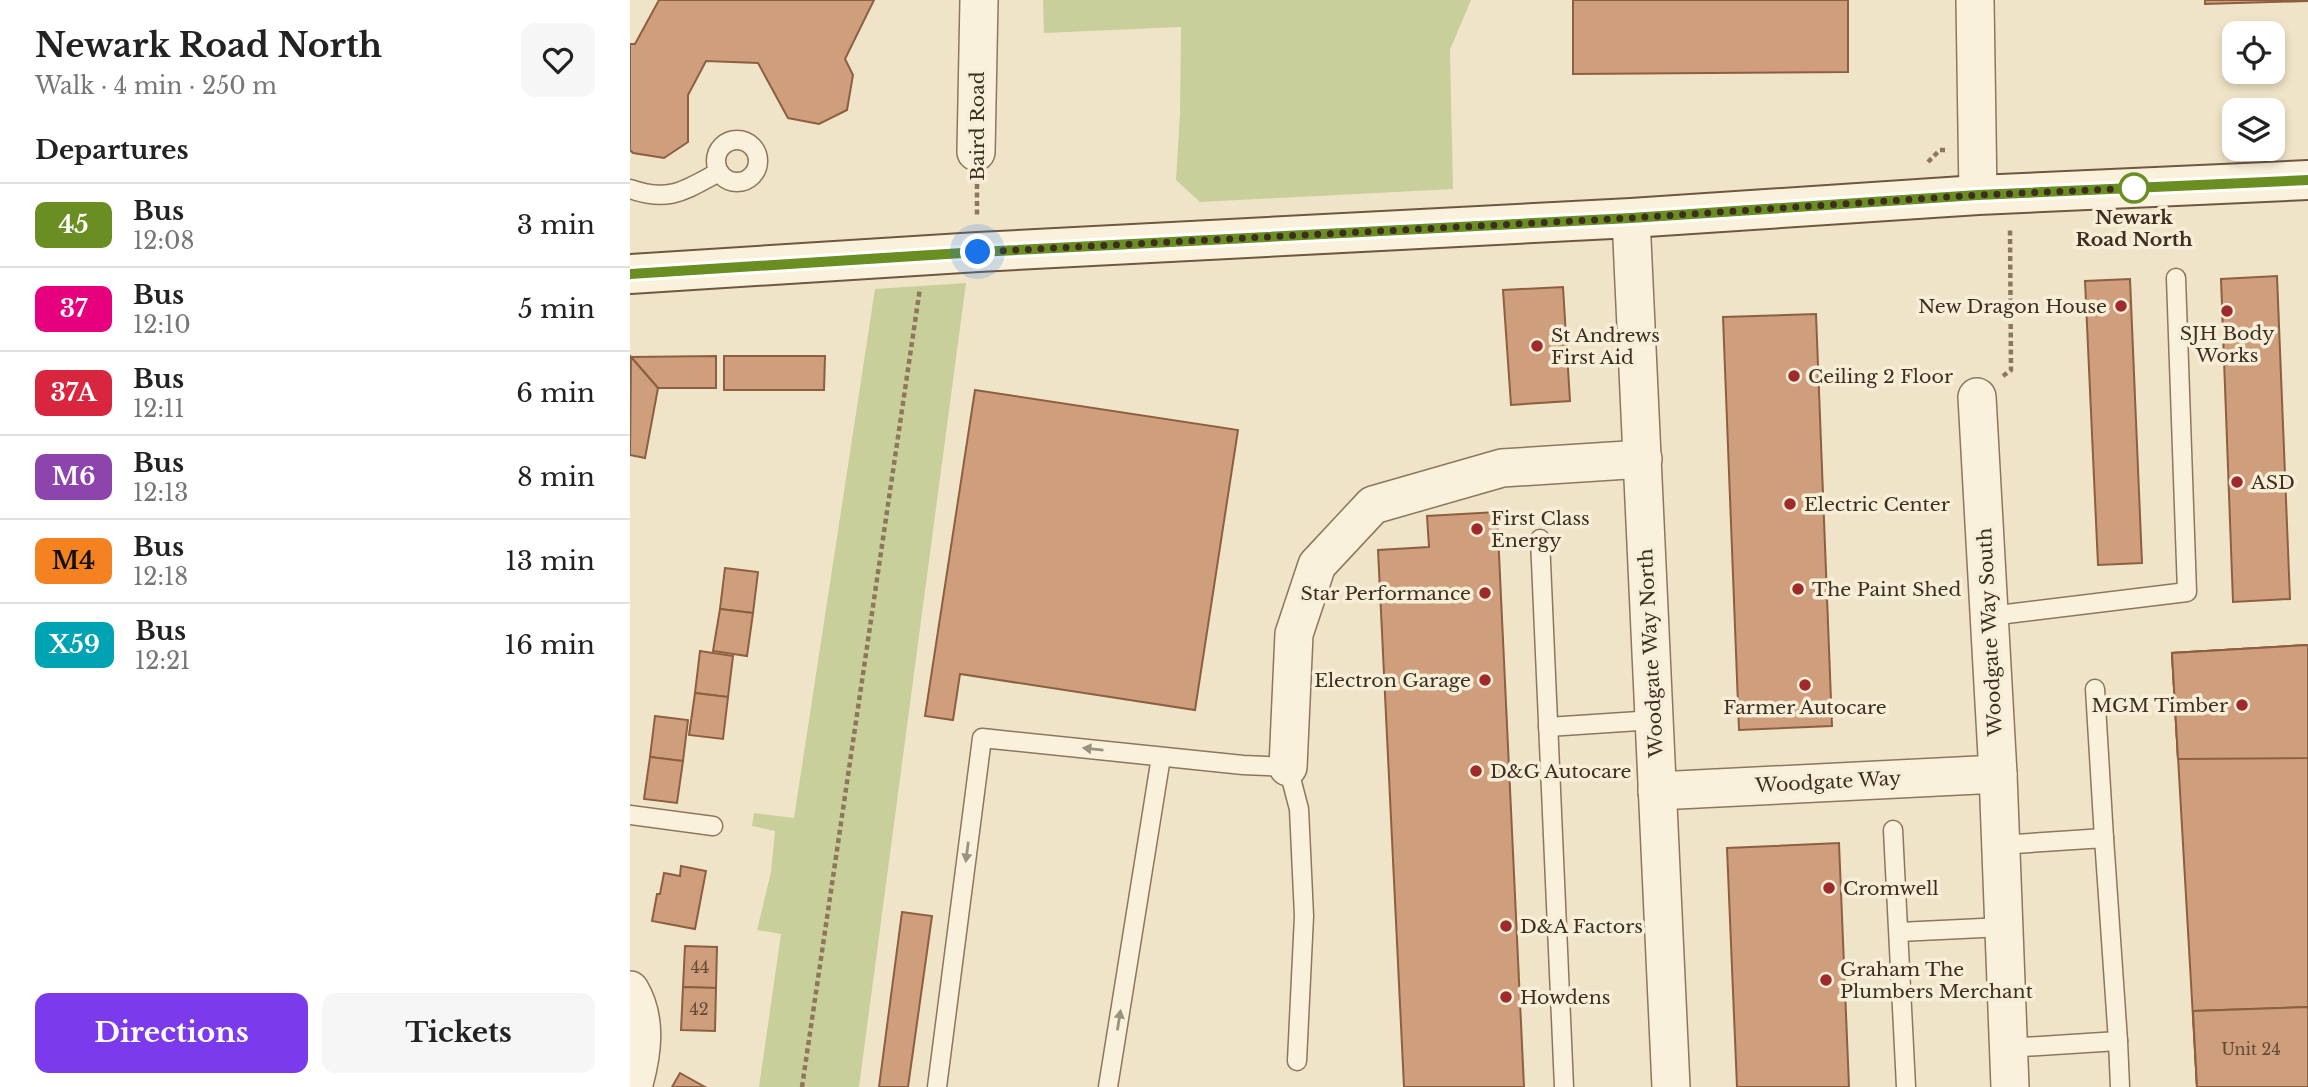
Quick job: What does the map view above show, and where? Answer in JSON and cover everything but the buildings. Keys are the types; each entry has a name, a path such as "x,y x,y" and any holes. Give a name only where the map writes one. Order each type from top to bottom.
{"street":[{"name":"Baird Road","path":"976,152 979,0"},
{"path":"1975,0 1993,195"},
{"path":"630,274 1993,195 2308,180"},
{"name":"Woodgate Way North","path":"1631,218 1671,1087"},
{"name":"Woodgate Way South","path":"1978,397 1998,774 2010,1087"},
{"path":"1288,767 1294,634 1317,565 1373,505 1502,468 1643,459"},
{"name":"Woodgate Way","path":"1657,790 1998,774"},
{"path":"630,990 636,1000 642,1033 640,1062 632,1087"}],"lane":[{"path":"630,189 647,195 675,194 719,172"},
{"path":"1990,615 2187,592 2176,278"},
{"path":"1539,539 1564,1087"},
{"path":"2095,689 2120,1087"},
{"path":"1548,727 1654,720"},
{"path":"937,1087 982,738 1288,767 1299,808 1304,916 1297,1061"},
{"path":"1108,1087 1161,757"},
{"path":"630,815 713,825"},
{"path":"1893,830 1906,1087"},
{"path":"2000,845 2104,838"},
{"path":"1899,932 2003,927"},
{"path":"2008,1048 2118,1041"}],"path":[{"name":"Baird Road","path":"976,152 978,252"},
{"path":"1978,397 2011,370 1993,195"},
{"path":"802,1087 920,286"}],"green space":[{"path":"1043,0 1471,0 1450,50 1453,189 1200,202 1176,180 1181,27 1044,33"},
{"path":"966,283 859,1087 759,1087 781,934 757,930 771,872 775,831 752,826 754,813 794,818 875,289"}],"bus line":[{"name":"45","path":"630,274 978,252 1631,218 1978,195 2308,180"}],"place":[{"name":"Newark Road North","path":"2134,188"},
{"name":"New Dragon House","path":"2121,306"},
{"name":"SJH Body Works","path":"2227,311"},
{"name":"St Andrews First Aid","path":"1537,346"},
{"name":"Ceiling 2 Floor","path":"1794,376"},
{"name":"ASD","path":"2237,482"},
{"name":"Electric Center","path":"1790,504"},
{"name":"First Class Energy","path":"1477,529"},
{"name":"The Paint Shed","path":"1798,589"},
{"name":"Star Performance","path":"1485,593"},
{"name":"Electron Garage","path":"1485,680"},
{"name":"Farmer Autocare","path":"1805,685"},
{"name":"MGM Timber","path":"2242,705"},
{"name":"D&G Autocare","path":"1476,771"},
{"name":"Cromwell","path":"1829,888"},
{"name":"D&A Factors","path":"1506,926"},
{"name":"Graham The Plumbers Merchant","path":"1826,980"},
{"name":"Howdens","path":"1506,997"}],"route":[{"path":"978,252 2140,188 2134,188"}]}
